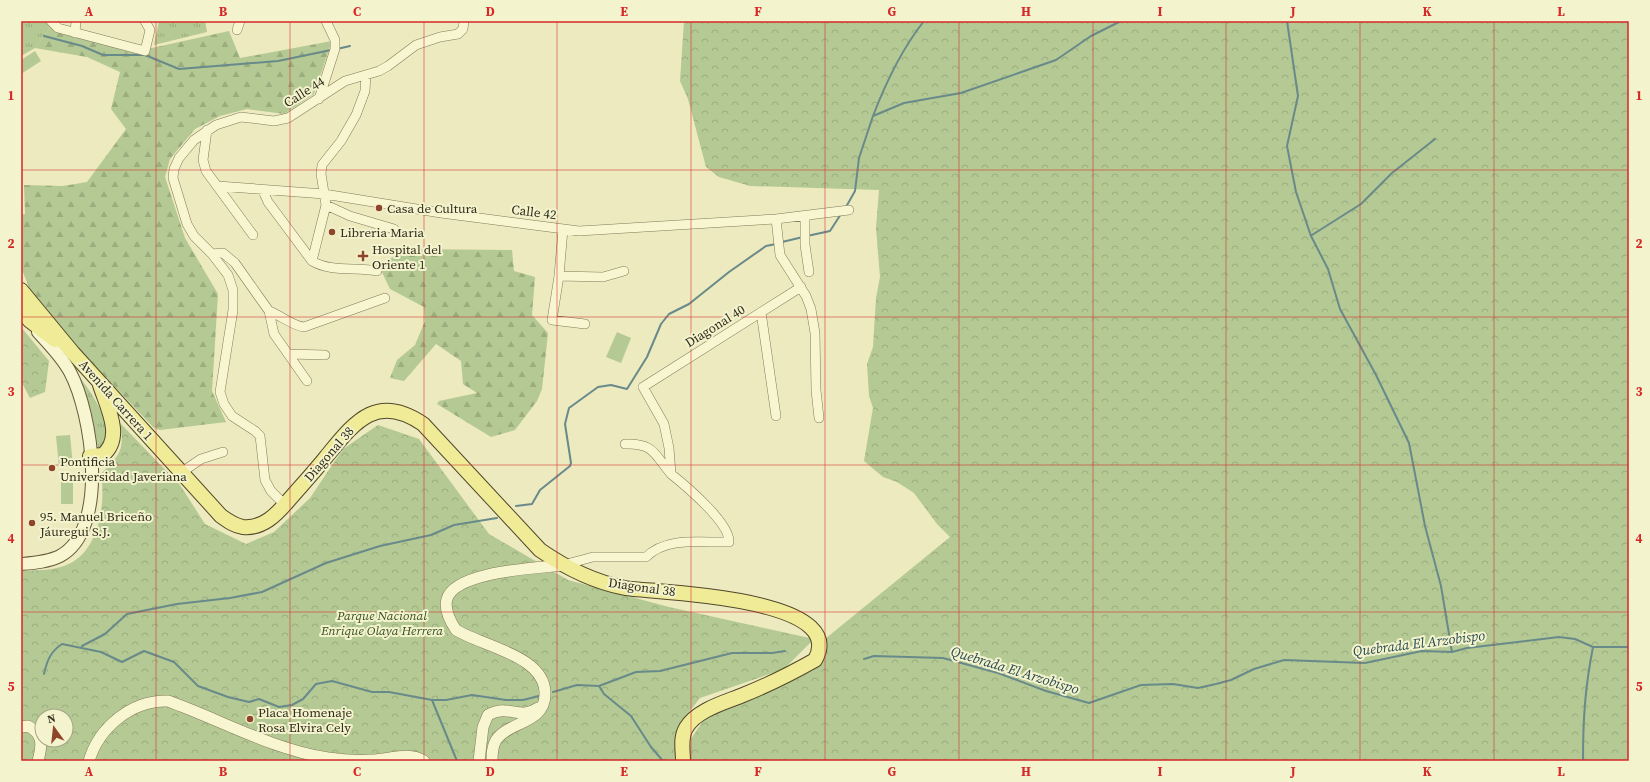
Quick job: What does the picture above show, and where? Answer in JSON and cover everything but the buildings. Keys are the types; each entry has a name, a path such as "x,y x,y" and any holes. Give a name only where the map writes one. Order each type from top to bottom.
{"main road":[{"name":"Avenida Carrera 1","path":"21,290 98,380 222,516 234,524 253,527 263,524 272,518 285,505"},
{"name":"Avenida Carrera 1","path":"21,310 30,322 74,353"},
{"path":"21,564 46,561 60,556 76,541 84,528 91,507 92,492 86,418 74,379 64,362 30,322"},
{"path":"90,456 103,455 110,448 114,438 113,427 98,380"},
{"name":"Diagonal 38","path":"285,505 351,427 371,413 385,411 399,412 410,415 423,424 536,545 563,565 588,577 626,588 704,594 760,605 798,619 813,632 818,640 819,649 815,660 743,695 719,704 692,722 686,728 683,737 683,761"}],"street":[{"path":"51,21 58,28 145,51 150,30 145,21"},
{"path":"75,33 76,21"},
{"path":"319,98 335,49 335,40 326,21"},
{"name":"Calle 44","path":"285,505 271,490 265,480 260,436 232,416 222,400 220,392 233,310 234,297 232,284 228,275 212,254 190,231 173,178 174,169 179,158 194,140 207,130 227,120 241,117 280,120 293,116 350,79 366,75 388,66 416,45 440,37 456,36 463,25"},
{"path":"312,261 326,205 321,174 322,165 341,141 356,115 365,91 366,75"},
{"path":"207,130 203,156 206,171 253,235"},
{"name":"Calle 42","path":"218,186 263,191 324,194 361,201 563,229 591,231 776,219 849,210"},
{"path":"263,191 268,202 312,261 321,266 360,268 377,271"},
{"path":"350,216 361,201"},
{"path":"326,205 350,216 394,229"},
{"path":"805,216 805,245 809,272"},
{"path":"776,219 780,254 801,287 811,309 815,333 816,390 819,418"},
{"path":"563,229 559,276 552,320 585,324"},
{"path":"212,254 223,253 235,263 269,312 274,334 307,381"},
{"path":"559,276 603,277 624,271"},
{"name":"Diagonal 40","path":"671,474 670,454 664,424 642,387 801,287"},
{"path":"269,312 280,315 300,327 304,327 385,298"},
{"path":"761,312 776,416"},
{"path":"289,354 325,355"},
{"path":"492,761 492,749 496,740 503,733 533,717 543,704 546,697 544,684 538,673 519,659 456,630 447,611 446,599 451,591 460,584 471,580 511,571 563,565 593,557 646,557 653,551 678,543 700,541 729,542 721,521 693,493 671,474 654,450 639,443 625,444"},
{"path":"182,472 201,459 223,452"},
{"path":"89,761 96,742 105,731 126,712 147,702 157,700 168,701 276,745 309,755 361,761 413,756 424,761"},
{"path":"479,761 483,727 488,715 501,710 526,713 533,711 543,704"},
{"path":"21,727 28,726 39,734 42,742 38,761"}],"green space":[{"path":"23,21 49,21 51,26 35,48 21,56 21,25"},
{"path":"159,21 205,21 207,32 154,45"},
{"path":"684,21 1629,21 1629,761 689,761 691,739 706,716 782,686 814,670 824,655 825,639 950,537 937,524 914,493 897,482 883,477 864,461 873,408 869,396 867,364 873,347 876,298 880,277 876,228 879,190 750,186 719,177 706,167 688,99 680,81"},
{"path":"51,26 152,48 229,31 240,58 332,41 314,94 284,114 247,109 220,116 195,129 170,159 165,177 185,238 218,294 212,391 226,422 160,430 154,428 78,348 30,289 21,268 21,215 25,214 24,185 63,186 87,182 126,129 111,109 120,72 87,57 35,48"},
{"path":"35,51 41,61 21,74 21,60"},
{"path":"405,249 512,250 514,271 535,277 532,315 548,333 542,389 537,401 515,430 491,437 437,404 439,401 477,393 463,384 461,361 436,344 404,381 390,378 397,360 415,345 425,321 424,307 390,289 379,266"},
{"path":"21,327 49,361 45,392 30,398 21,381"},
{"path":"617,332 631,338 621,363 606,357"},
{"path":"75,372 96,401 110,433 102,447 98,448 91,411"},
{"name":"Parque Nacional Enrique Olaya Herrera","path":"120,423 180,485 205,524 246,544 274,532 310,498 343,449 378,425 419,439 489,534 568,580 669,607 814,639 784,669 700,698 678,726 680,761 21,761 21,571 59,568 76,560 85,551 98,527 101,514 101,474 117,457 120,452 122,440"},
{"path":"70,435 73,466 59,467 56,436"},
{"path":"61,479 73,479 73,504 61,504"}],"waterway":[{"path":"873,116 895,67 908,43 924,21"},
{"path":"846,207 855,191 859,158 873,116 904,103 961,93 1056,60 1091,36 1121,21"},
{"path":"1287,21 1298,96 1287,146 1296,192 1311,236 1328,269 1340,309 1376,375 1409,443 1425,526 1441,586 1452,652"},
{"path":"44,36 82,46 103,55 145,55 179,69 278,61 331,50"},
{"path":"337,49 350,46"},
{"path":"1312,235 1361,204 1392,173 1435,139"},
{"path":"807,236 830,231 841,214"},
{"path":"782,242 803,237"},
{"path":"516,506 532,504 540,490 570,466 571,463 565,424 569,408 598,387 611,385 627,389 647,357 661,324 669,314 689,304 729,272 766,246 776,244"},
{"path":"82,646 105,634 127,614 177,604 230,598 262,592 326,563 380,546 431,535 454,525 497,518"},
{"name":"Quebrada El Arzobispo","path":"864,659 874,656 943,658 998,673 1046,691 1089,703 1141,685 1173,684 1198,688 1231,680 1254,669 1284,660 1365,663 1422,651 1452,652 1467,648 1559,637 1575,639 1593,647 1629,647"},
{"path":"44,674 50,657 62,644 101,652 122,662 144,651 174,662 198,686 228,697 249,702 259,699 279,707 292,705 303,699 316,684 332,681 372,692 389,692 432,700 446,700 472,695 506,700 523,700 539,696"},
{"path":"1583,761 1585,704 1593,647"},
{"path":"553,692 577,685 599,686 636,672 660,671 732,653 772,653 785,651"},
{"path":"599,686 604,694 631,716 651,747 663,761"},
{"path":"432,700 457,761"}],"place":[{"name":"Casa de Cultura","path":"379,208"},
{"name":"Libreria Maria","path":"332,232"},
{"name":"Hospital del Oriente 1","path":"363,256"},
{"name":"Pontificia Universidad Javeriana","path":"52,468"},
{"name":"95. Manuel Briceño Jáuregui S.J.","path":"32,523"},
{"name":"Placa Homenaje Rosa Elvira Cely","path":"250,719"}]}
